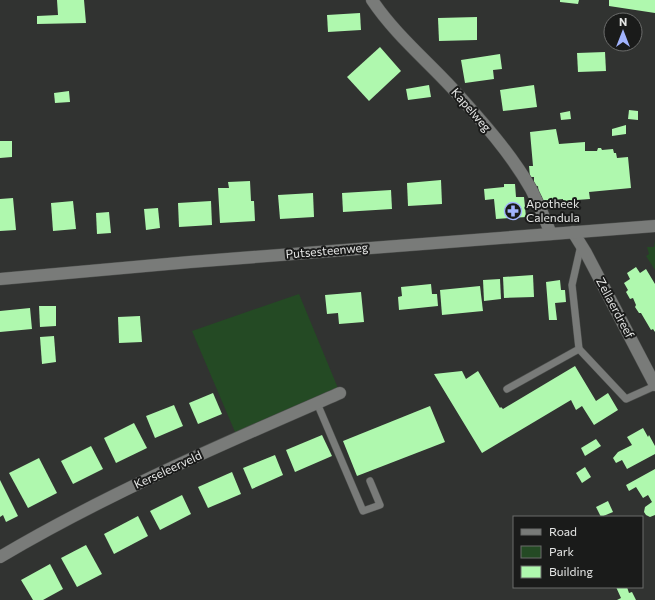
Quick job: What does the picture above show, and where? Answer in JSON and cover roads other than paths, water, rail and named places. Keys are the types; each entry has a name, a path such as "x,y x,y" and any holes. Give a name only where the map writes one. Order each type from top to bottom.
{"street":[{"name":"Kapelweg","path":"372,0 394,29 452,89 504,149 530,189 551,234"},
{"name":"Putsesteenweg","path":"0,279 190,262 655,226"},
{"name":"Zellaerdreef","path":"573,232 630,334 655,385"},
{"name":"Kerseleerveld","path":"0,557 34,537 137,484 340,393"}],"lane":[{"path":"581,245 572,285 579,349 626,399 655,385"},
{"path":"507,389 579,349"},
{"path":"317,404 363,511 380,504 370,481"}],"place":[{"name":"Apotheek Calendula","path":"513,211"}]}
